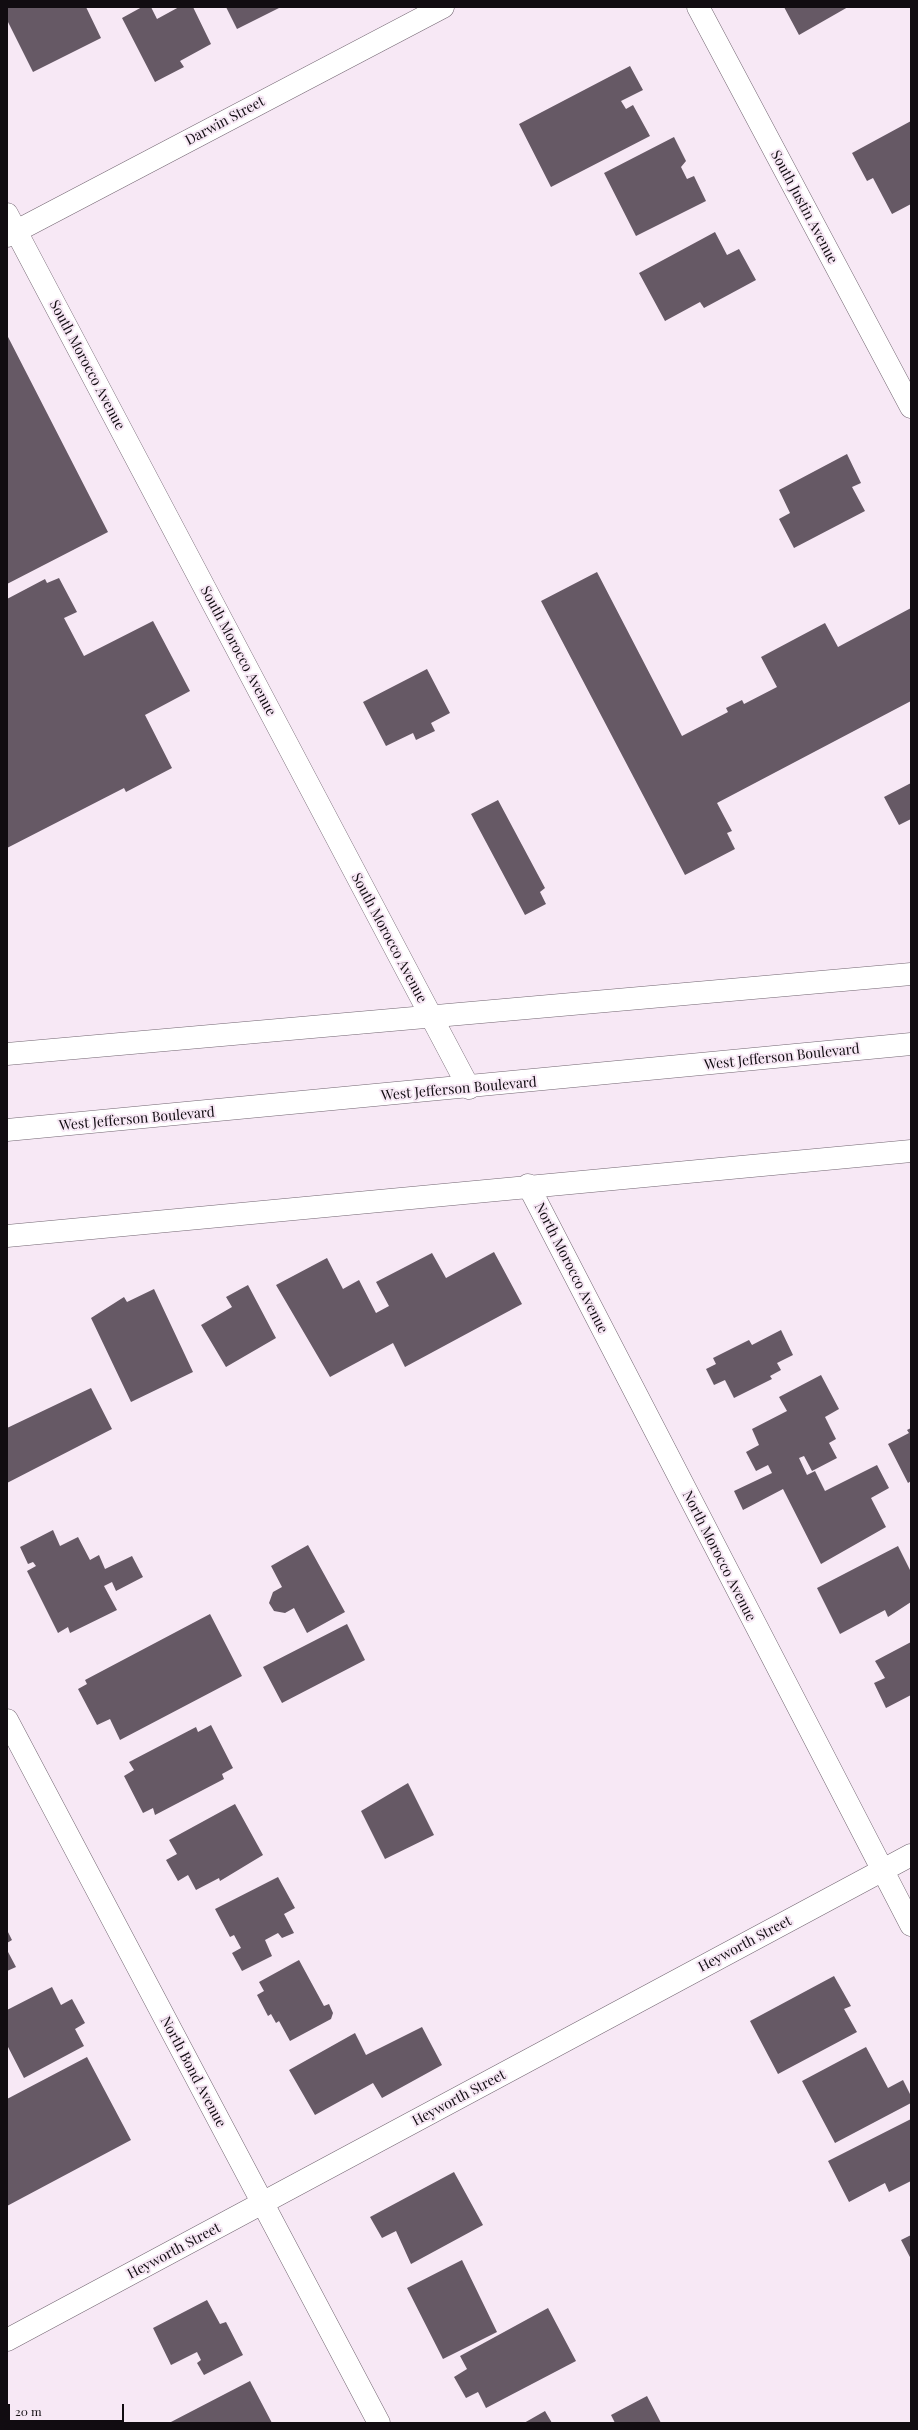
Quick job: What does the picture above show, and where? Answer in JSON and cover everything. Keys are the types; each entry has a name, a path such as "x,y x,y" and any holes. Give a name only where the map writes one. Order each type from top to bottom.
{"street":[{"name":"Darwin Street","path":"10,227 443,7"},
{"name":"South Justin Avenue","path":"698,7 911,407"},
{"name":"South Morocco Avenue","path":"10,227 469,1088"},
{"path":"7,1054 911,974"},
{"name":"West Jefferson Boulevard","path":"7,1130 469,1088 911,1044"},
{"path":"7,1236 911,1151"},
{"name":"North Morocco Avenue","path":"528,1186 911,1925"},
{"name":"North Bond Avenue","path":"7,1720 379,2423"},
{"name":"Heyworth Street","path":"7,2340 911,1855"}],"building":[{"path":"7,7 86,7 101,38 33,72 7,20"},
{"path":"142,7 151,7 157,19 179,7 193,7 211,44 180,61 184,67 155,82 122,18"},
{"path":"226,7 281,7 237,29"},
{"path":"784,7 848,7 799,35"},
{"path":"630,66 643,90 621,101 626,109 633,105 650,136 551,187 519,124"},
{"path":"911,121 911,204 892,214 873,178 867,181 852,153"},
{"path":"674,137 686,161 681,167 687,179 694,176 706,201 636,236 604,173"},
{"path":"715,232 727,255 739,249 756,280 704,308 700,302 665,321 639,273"},
{"path":"7,335 108,532 7,584"},
{"path":"847,454 861,483 852,487 865,511 794,548 779,519 790,513 779,490"},
{"path":"597,572 682,736 728,712 726,708 742,700 744,704 777,687 761,657 825,623 838,647 911,608 911,701 717,803 732,831 727,833 735,849 685,875 541,601"},
{"path":"59,578 77,612 64,618 84,656 153,621 190,691 145,715 172,768 126,792 124,788 7,848 7,599 45,579 47,583"},
{"path":"427,669 450,713 431,723 435,731 416,740 413,733 386,746 363,702"},
{"path":"911,783 911,819 899,825 884,797"},
{"path":"498,800 545,888 540,892 546,904 525,915 471,814"},
{"path":"494,1252 522,1304 405,1367 393,1343 330,1377 276,1285 327,1258 343,1289 359,1280 376,1313 389,1306 376,1282 432,1253 446,1278"},
{"path":"248,1285 276,1338 226,1367 201,1325 232,1307 226,1297"},
{"path":"154,1289 193,1372 131,1402 91,1318 124,1297 127,1302"},
{"path":"781,1330 793,1355 777,1363 781,1370 770,1376 772,1379 734,1398 725,1380 714,1385 706,1369 716,1364 713,1358 749,1340 752,1345"},
{"path":"821,1375 839,1409 825,1417 836,1439 829,1443 837,1458 812,1471 804,1456 799,1458 807,1475 815,1471 825,1491 877,1465 889,1488 871,1498 886,1527 821,1564 783,1489 743,1510 734,1491 772,1473 768,1465 756,1471 746,1452 759,1445 752,1429 787,1411 779,1397"},
{"path":"91,1388 112,1429 7,1483 7,1428"},
{"path":"911,1428 911,1481 908,1483 888,1444 909,1433 907,1430"},
{"path":"53,1530 60,1546 78,1537 90,1560 99,1555 105,1569 132,1556 143,1577 116,1591 112,1582 104,1586 117,1610 70,1633 68,1627 58,1633 27,1571 36,1566 33,1562 28,1564 20,1547"},
{"path":"308,1545 345,1612 307,1633 294,1608 285,1613 274,1611 269,1603 273,1592 282,1587 271,1566"},
{"path":"898,1546 911,1572 911,1602 888,1617 885,1610 840,1634 817,1588"},
{"path":"210,1614 242,1676 120,1740 110,1719 97,1725 78,1689 87,1684 85,1680"},
{"path":"347,1624 365,1660 282,1703 263,1667"},
{"path":"911,1642 911,1695 886,1708 874,1683 885,1678 875,1661"},
{"path":"211,1725 233,1768 222,1774 224,1779 155,1815 153,1808 143,1813 124,1776 134,1770 129,1762 196,1727 198,1732"},
{"path":"408,1783 434,1835 385,1859 361,1811"},
{"path":"235,1804 263,1855 220,1881 219,1878 196,1890 188,1875 178,1881 166,1860 177,1854 169,1840"},
{"path":"278,1877 295,1908 284,1914 294,1933 282,1938 278,1933 265,1940 272,1956 242,1971 232,1953 241,1948 234,1935 230,1937 215,1909"},
{"path":"7,1930 12,1940 7,1943"},
{"path":"7,1950 16,1967 7,1971"},
{"path":"299,1960 324,2006 329,2004 333,2013 331,2019 290,2041 279,2021 276,2023 271,2014 268,2016 257,1995 264,1991 259,1982"},
{"path":"834,1976 851,2006 844,2009 857,2032 778,2074 750,2021"},
{"path":"52,1987 61,2005 72,1999 85,2023 75,2029 84,2046 24,2078 7,2045 7,2010"},
{"path":"422,2027 442,2065 382,2098 373,2083 315,2115 289,2070 355,2033 366,2055"},
{"path":"866,2047 888,2088 903,2080 911,2096 911,2103 835,2143 802,2081"},
{"path":"87,2057 131,2140 7,2206 7,2099"},
{"path":"911,2119 911,2181 889,2192 885,2183 849,2202 828,2161"},
{"path":"454,2172 483,2225 411,2264 396,2231 382,2238 370,2217"},
{"path":"911,2235 911,2259 901,2240"},
{"path":"462,2260 497,2332 443,2359 407,2288"},
{"path":"207,2300 220,2324 226,2322 243,2355 204,2375 197,2363 201,2360 197,2352 171,2365 153,2328"},
{"path":"548,2308 576,2361 486,2408 478,2392 466,2398 454,2377 467,2369 460,2356"},
{"path":"250,2381 272,2423 169,2423"},
{"path":"647,2396 661,2423 615,2423 611,2415"},
{"path":"545,2411 552,2423 524,2423"}]}
